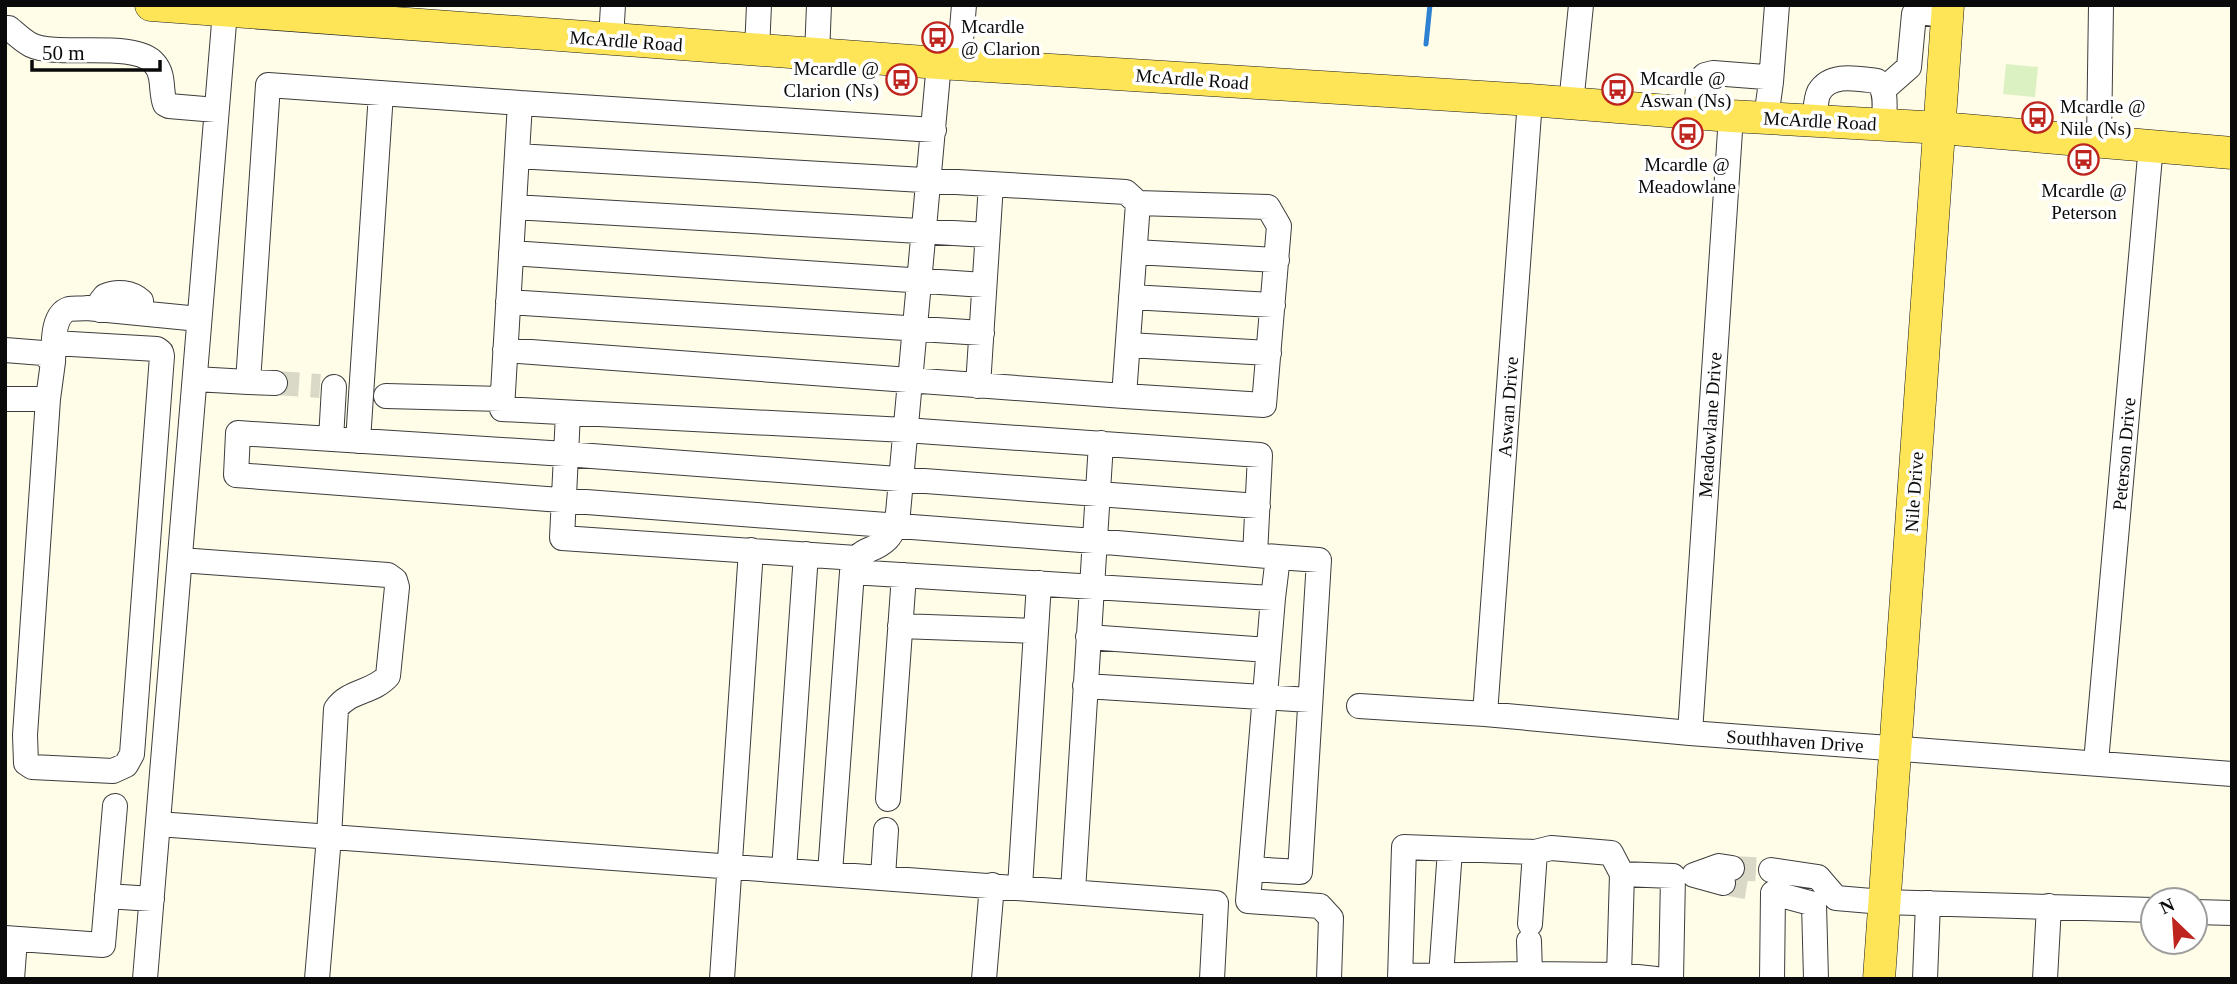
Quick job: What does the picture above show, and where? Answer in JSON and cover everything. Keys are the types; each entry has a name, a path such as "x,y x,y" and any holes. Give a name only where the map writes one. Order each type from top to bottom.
{"main road":[{"name":"McArdle Road","path":"151,5 817,55 1530,100 1731,117 1941,128 2232,153"},
{"name":"Nile Drive","path":"1879,979 1948,10"}],"street":[{"path":"611,39 613,5"},
{"path":"757,50 759,5"},
{"path":"817,55 819,5"},
{"path":"830,873 854,565 864,550 888,538 895,526 934,130 964,5"},
{"path":"1572,104 1581,5"},
{"path":"1766,118 1777,5"},
{"path":"2099,141 2101,5"},
{"path":"1884,89 1909,67 1914,14 1948,10"},
{"path":"145,979 225,11"},
{"path":"5,28 9,28 32,46 128,52 147,57 161,76 165,104 216,110"},
{"path":"1695,114 1699,81 1705,75 1713,73 1765,77 1771,82"},
{"path":"1814,121 1818,94 1827,83 1840,78 1877,81 1884,89 1884,124"},
{"path":"248,382 268,85 934,130"},
{"path":"358,441 381,93"},
{"name":"Aswan Drive","path":"1485,714 1530,100"},
{"path":"520,103 502,409 905,430 1260,455 1258,506 1273,598 1248,901"},
{"name":"Meadowlane Drive","path":"1690,733 1731,117"},
{"name":"Peterson Drive","path":"2096,762 2151,145"},
{"path":"505,350 1264,405 1277,260 1279,226 1268,207 1138,203 1126,191 517,156"},
{"path":"978,386 991,184"},
{"path":"1124,396 1138,203"},
{"path":"514,207 988,235"},
{"path":"511,253 984,285"},
{"path":"1135,253 1277,260"},
{"path":"1131,297 1273,305"},
{"path":"508,302 982,333"},
{"path":"5,350 43,353 53,352 157,349 161,352 132,754 126,765 113,771 32,767 26,763 25,735 48,399 53,352 56,324 68,309 200,318"},
{"path":"1128,345 1269,353"},
{"path":"195,379 275,383"},
{"path":"331,439 327,387 362,389"},
{"path":"386,396 502,399"},
{"path":"5,399 48,399"},
{"path":"568,412 562,538 806,554 904,575 1273,598"},
{"path":"1251,869 1300,872 1319,560 236,475 238,433 901,478 1258,506"},
{"path":"1073,891 1101,443"},
{"path":"722,979 751,550"},
{"path":"784,870 806,554"},
{"path":"180,560 388,575 395,580 397,587 388,676 382,683 352,694 336,709 317,979"},
{"path":"888,799 904,575"},
{"path":"1020,887 1039,583"},
{"path":"900,626 1036,631"},
{"path":"1088,637 1268,650"},
{"path":"1085,686 1311,700"},
{"name":"Southhaven Drive","path":"1359,706 2232,774"},
{"path":"12,979 10,939 103,945 115,806"},
{"path":"158,824 1216,902 1320,905 1331,918 1329,979"},
{"path":"883,877 886,830"},
{"path":"1619,975 1622,874 1611,853 1551,848 1535,852 1404,847 1400,977 1530,974 1619,975 1656,979"},
{"path":"1441,976 1450,850"},
{"path":"1530,974 1529,932 1535,852"},
{"path":"1622,874 1684,875 1718,866 1727,876"},
{"path":"1671,979 1684,875"},
{"path":"1772,979 1767,884 1825,901 2139,909"},
{"path":"984,979 992,885"},
{"path":"107,896 152,899"},
{"path":"1816,979 1825,901"},
{"path":"1212,979 1216,902"},
{"path":"1925,979 1928,903"},
{"path":"2045,979 2049,906"},
{"path":"2209,912 2232,913"}],"green space":[{"path":"2006,64 2038,67 2035,97 2003,94"}],"waterway":[{"path":"1426,44 1430,5"}],"tunnel":[{"path":"275,383 320,386"},
{"path":"1732,868 1771,870"},
{"path":"1723,883 1758,889"}],"place":[{"name":"Mcardle @ Clarion","path":"938,37"},
{"name":"Mcardle @ Clarion (Ns)","path":"902,79"},
{"name":"Mcardle @ Aswan (Ns)","path":"1617,89"},
{"name":"Mcardle @ Nile (Ns)","path":"2037,117"},
{"name":"Mcardle @ Meadowlane","path":"1687,133"},
{"name":"Mcardle @ Peterson","path":"2084,159"}]}
